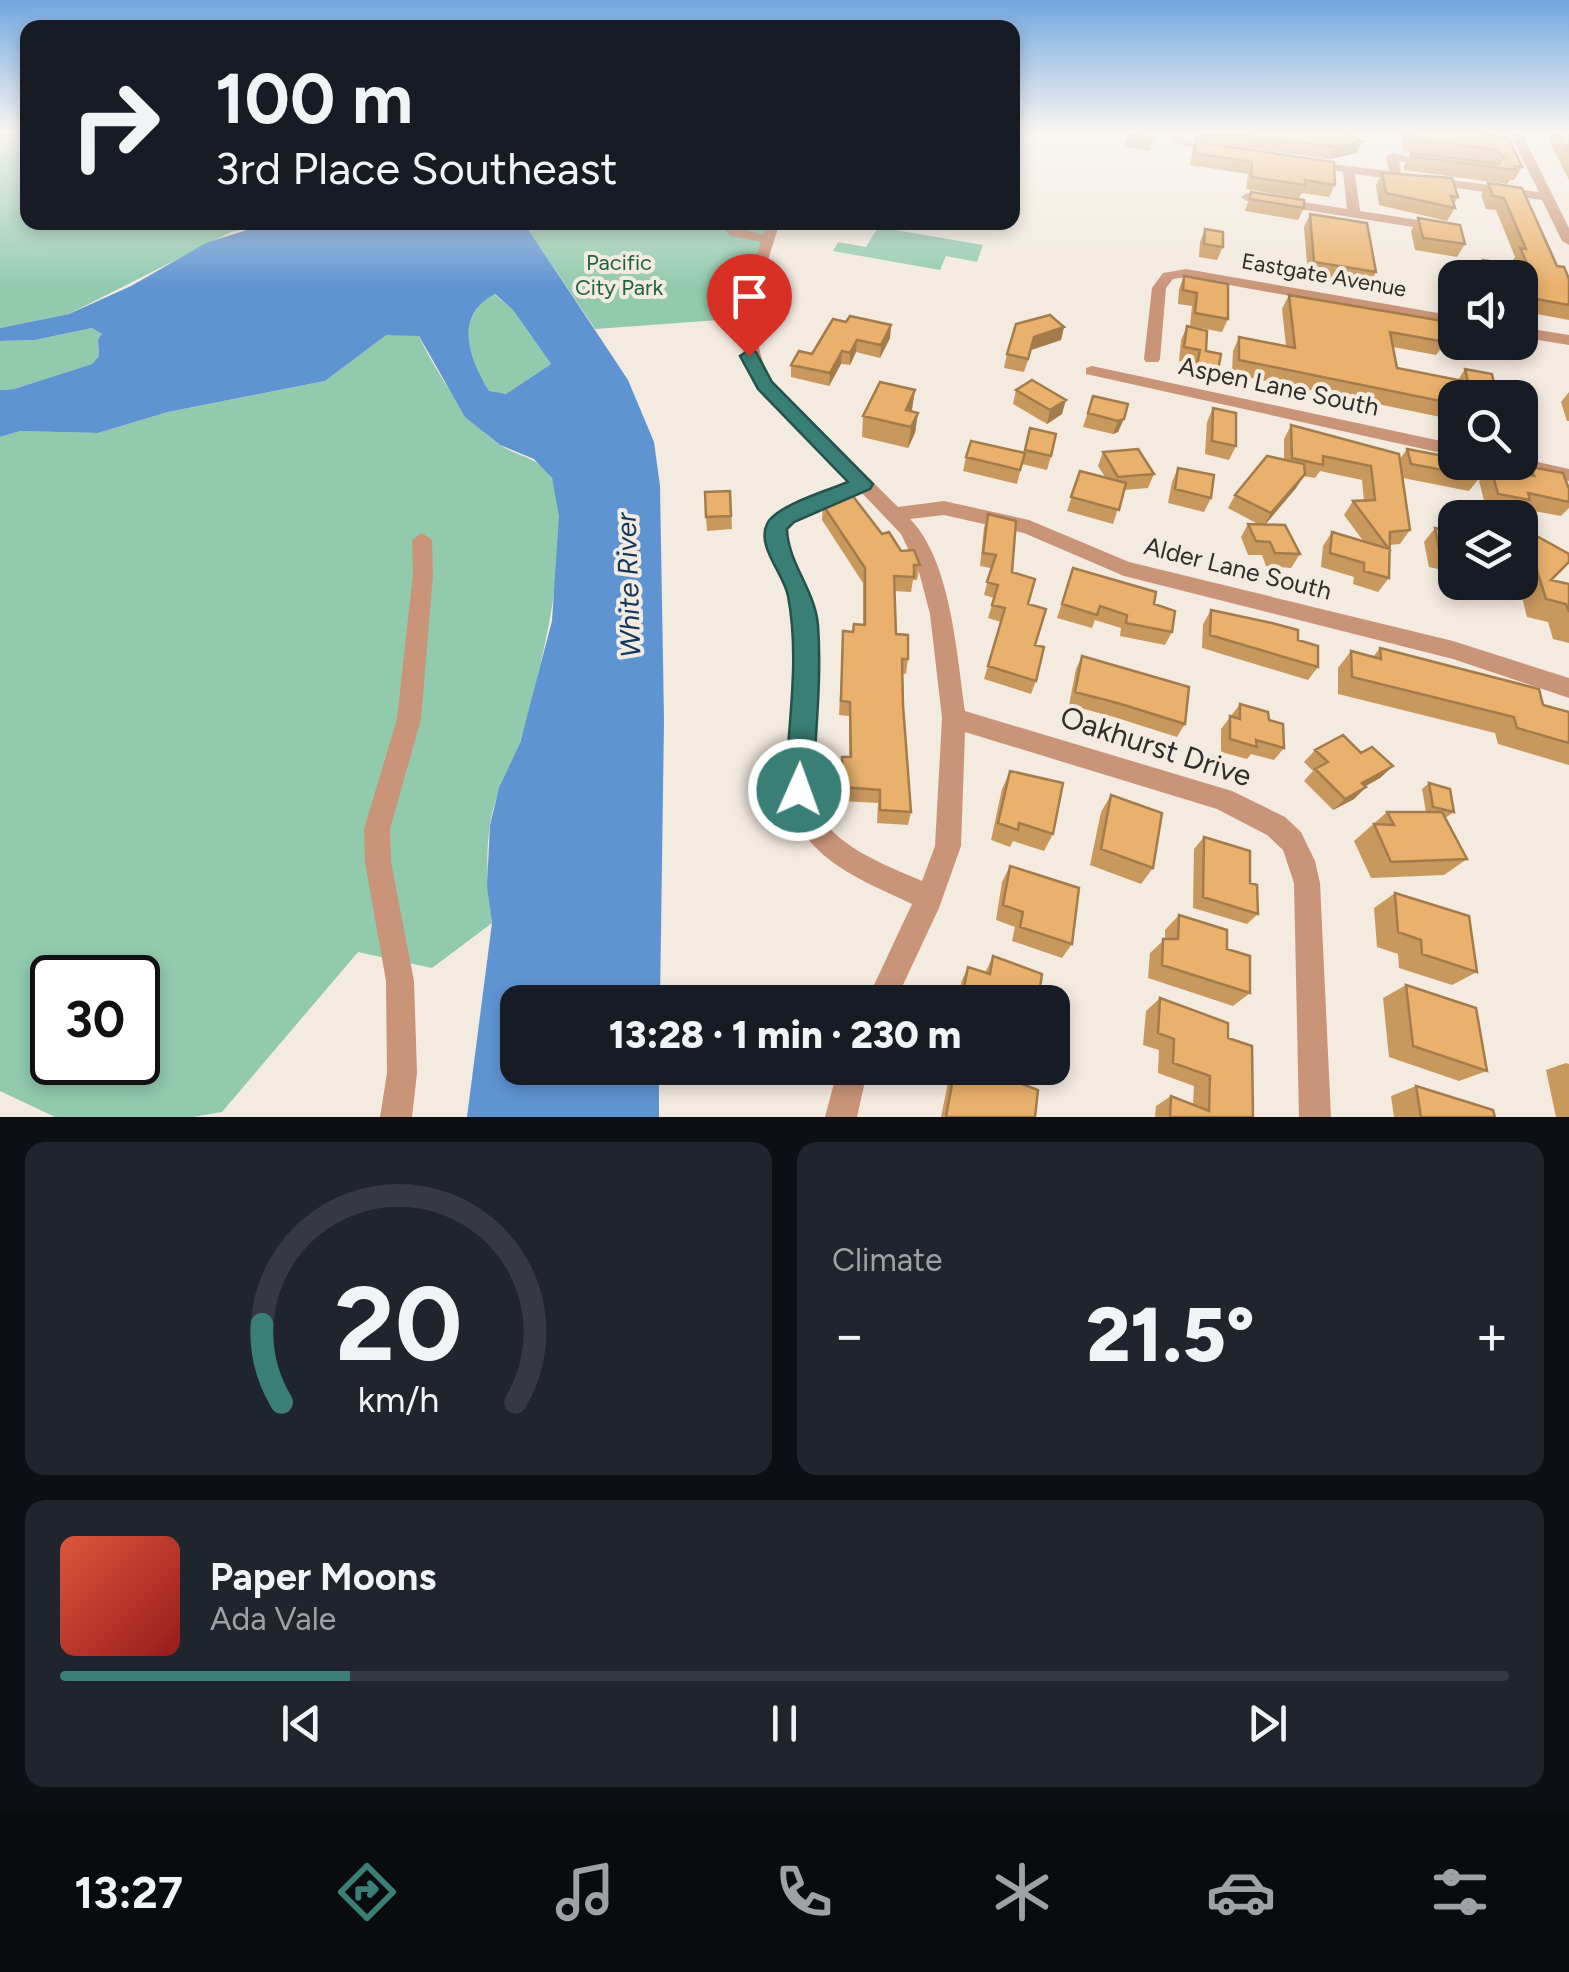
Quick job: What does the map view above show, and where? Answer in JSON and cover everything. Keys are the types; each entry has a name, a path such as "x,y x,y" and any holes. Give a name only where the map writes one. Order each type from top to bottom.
{"street":[{"path":"1351,184 1354,214"},
{"path":"1452,184 1547,198"},
{"path":"1540,184 1569,241"},
{"path":"1247,197 1456,230"},
{"path":"732,230 772,232 747,318 752,366 764,385 895,514 920,550 933,583 944,634 954,718 948,846 929,898 888,985"},
{"name":"Eastgate Avenue","path":"1152,359 1159,288 1168,276 1186,273 1438,317"},
{"path":"1538,335 1569,340"},
{"name":"Aspen Lane South","path":"1092,371 1438,446"},
{"path":"1538,468 1569,475"},
{"path":"863,484 786,516 776,527 776,544 798,587 804,610 802,806 811,828 832,846 929,898"},
{"name":"Alder Lane South","path":"895,514 944,508 1029,527 1124,568 1453,650 1569,688"},
{"path":"396,1117 402,1074 400,981 378,862 377,829 409,718 422,540"},
{"name":"Oakhurst Drive","path":"954,718 1223,799 1264,818 1292,841 1307,883 1315,1117"},
{"path":"840,1117 849,1085"}],"green space":[{"path":"0,184 20,184 20,230 240,230 69,314 0,328"},
{"name":"Pacific City Park","path":"529,230 772,230 747,318 595,329"},
{"path":"876,230 983,245 977,262 946,256 940,270 833,251 838,242 866,247"},
{"path":"494,294 513,310 551,364 507,394 489,392 475,366 469,340 473,315"},
{"path":"92,328 103,334 98,340 99,356 92,364 0,390 0,341 35,340"},
{"path":"386,334 419,336 465,410 500,445 546,470 558,499 558,566 545,646 521,739 495,802 490,825 492,923 432,968 358,952 222,1112 193,1117 55,1117 0,1091 0,437 20,431 98,433 168,412 325,381"}],"water":[{"name":"White River","path":"247,230 529,230 628,380 654,442 660,486 664,720 660,985 500,985 500,1085 659,1085 659,1117 467,1117 492,923 487,886 490,825 499,788 520,743 552,621 559,516 552,478 534,459 500,445 465,417 419,336 386,335 325,381 168,412 98,433 20,431 0,437 0,390 92,364 99,356 98,340 102,334 92,328 35,340 0,341 0,328 69,314 131,286 206,243","holes":["495,294 513,310 551,364 506,394 489,391 469,339 474,314"]}],"building":[{"path":"1384,184 1454,184 1458,197 1451,196 1455,208 1386,193"},
{"path":"1488,184 1522,188 1557,266 1564,267 1569,279 1569,305 1538,299 1538,260 1526,260 1520,248 1526,249 1504,198 1493,196"},
{"path":"1251,192 1304,200 1304,208 1250,199"},
{"path":"1310,214 1367,223 1376,272 1314,262"},
{"path":"1418,218 1460,225 1465,244 1423,238"},
{"path":"1205,229 1223,232 1223,247 1204,244"},
{"path":"1184,276 1228,284 1228,319 1195,313 1197,293 1183,290"},
{"path":"1289,295 1438,320 1438,341 1390,332 1397,368 1458,380 1438,380 1438,401 1239,360 1239,337 1295,348"},
{"path":"1050,315 1064,327 1034,337 1028,359 1007,354 1016,324"},
{"path":"850,316 891,325 881,345 857,340 850,353 842,351 830,373 791,365 799,351 812,354 833,319 846,322"},
{"path":"1187,326 1207,331 1206,351 1221,354 1218,370 1197,365 1200,350 1184,347"},
{"path":"1465,369 1492,374 1493,380 1468,380"},
{"path":"1032,380 1066,400 1050,410 1016,390"},
{"path":"880,382 915,390 906,410 918,413 911,427 863,416"},
{"path":"1093,396 1128,404 1124,419 1088,413"},
{"path":"1213,408 1236,413 1236,446 1212,441"},
{"path":"1291,425 1399,454 1410,530 1390,532 1389,578 1364,571 1364,563 1330,553 1332,532 1389,549 1353,501 1375,500 1371,466 1323,456 1323,465 1292,458"},
{"path":"1030,428 1056,434 1051,456 1025,450"},
{"path":"971,441 1025,453 1020,470 966,457"},
{"path":"1138,449 1154,474 1118,477 1103,452"},
{"path":"1407,449 1438,455 1438,469 1411,464"},
{"path":"1267,456 1304,464 1305,474 1271,513 1235,495"},
{"path":"1178,468 1214,475 1211,498 1175,489"},
{"path":"1538,468 1563,473 1569,502 1528,493 1530,500 1498,494 1494,480 1538,480"},
{"path":"1080,471 1126,483 1119,510 1071,497"},
{"path":"730,491 731,516 706,517 705,492"},
{"path":"852,495 882,534 889,532 901,551 914,550 920,565 914,565 914,577 894,576 896,634 908,635 908,659 902,659 911,812 880,810 880,790 842,787 842,757 851,757 850,702 841,701 843,631 853,632 854,624 865,625 865,568 823,505"},
{"path":"988,514 1016,521 1012,572 1035,579 1028,604 1046,609 1035,645 1044,647 1036,681 988,666 1005,608 992,605 998,585 987,582 996,555 983,553"},
{"path":"1248,524 1285,525 1300,554 1275,553 1270,542 1256,541"},
{"path":"1538,537 1569,554 1569,562 1551,580 1569,584 1569,612 1566,604 1546,599 1538,574"},
{"path":"1073,568 1156,592 1154,604 1175,611 1172,632 1126,623 1127,615 1100,606 1097,615 1062,604"},
{"path":"1211,610 1298,630 1298,640 1318,646 1318,667 1210,635"},
{"path":"1380,648 1539,689 1543,705 1569,712 1569,743 1517,728 1514,717 1352,677 1351,651 1381,659"},
{"path":"1082,656 1189,687 1185,724 1075,692"},
{"path":"1240,704 1268,712 1269,720 1283,724 1284,748 1256,740 1257,747 1230,739 1230,716 1240,719"},
{"path":"1343,735 1361,753 1372,747 1393,766 1362,783 1366,787 1345,799 1315,769 1328,762 1315,750"},
{"path":"1010,771 1063,783 1053,834 1019,823 1018,830 998,823"},
{"path":"1429,783 1450,789 1454,812 1433,807"},
{"path":"1111,795 1162,813 1153,868 1101,849"},
{"path":"1387,812 1442,812 1467,859 1391,862 1374,824 1394,825"},
{"path":"1204,837 1250,851 1250,883 1257,885 1258,914 1203,897"},
{"path":"1010,866 1079,888 1072,944 1020,927 1023,912 1003,905"},
{"path":"1395,893 1469,916 1477,972 1422,954 1421,940 1398,932"},
{"path":"1179,915 1227,930 1227,949 1250,956 1250,993 1162,965 1163,939 1178,939"},
{"path":"993,956 1042,974 1040,985 964,985 968,967 990,974"},
{"path":"1406,985 1476,1008 1487,1071 1413,1046"},
{"path":"1160,998 1228,1023 1228,1038 1252,1046 1253,1117 1170,1117 1171,1096 1209,1111 1210,1076 1173,1063 1174,1039 1158,1033"},
{"path":"952,1085 1025,1085 1038,1090 1035,1117 946,1117"},
{"path":"1416,1086 1493,1110 1495,1117 1421,1117"}],"route":[{"path":"749,356 764,385 863,484 786,516 776,527 776,544 798,587 806,624 799,790"}]}
